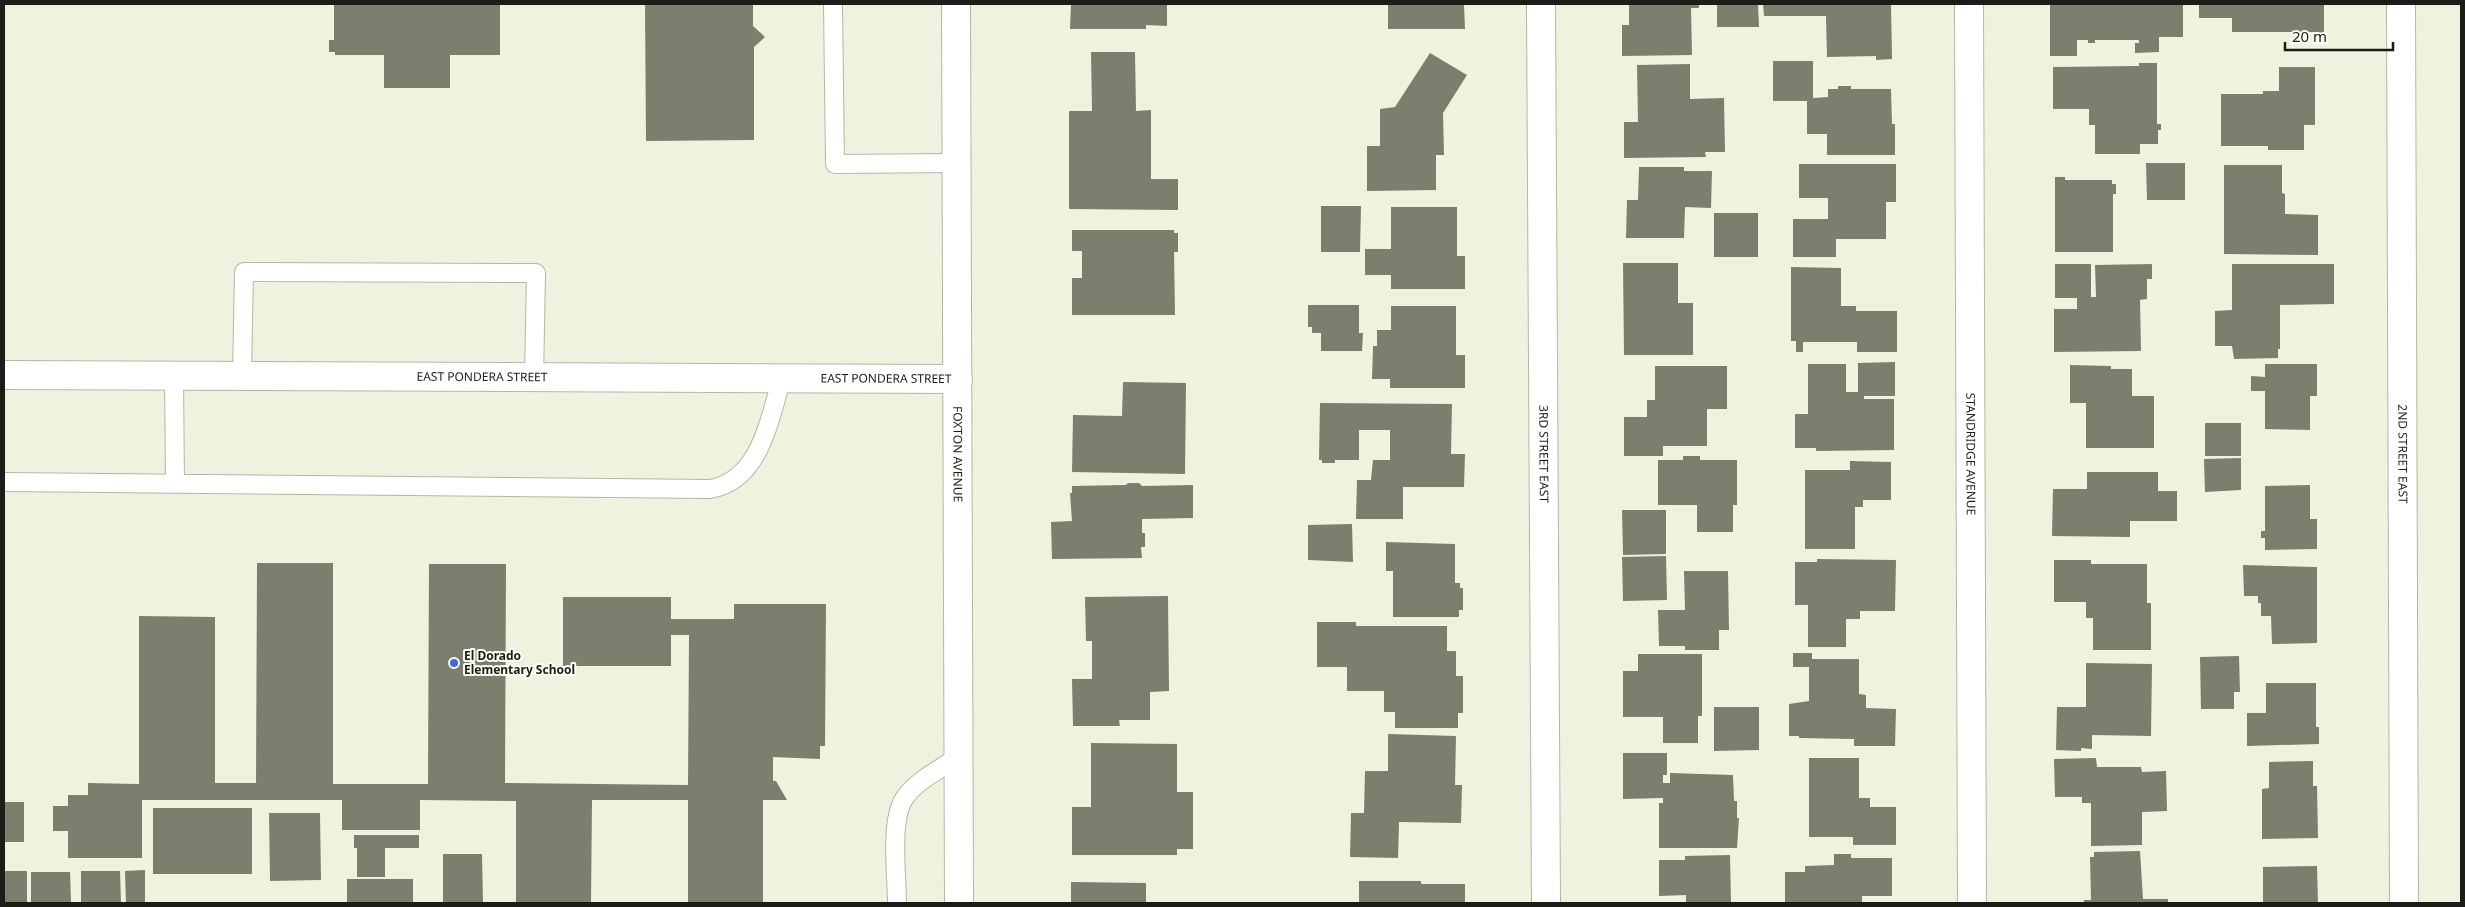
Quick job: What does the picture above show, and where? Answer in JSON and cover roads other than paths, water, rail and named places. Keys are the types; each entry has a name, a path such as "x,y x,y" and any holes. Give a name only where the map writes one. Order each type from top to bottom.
{"street":[{"name":"FOXTON AVENUE","path":"956,4 959,903"},
{"name":"3RD STREET EAST","path":"1541,4 1546,903"},
{"name":"STANDRIDGE AVENUE","path":"1969,4 1972,903"},
{"name":"2ND STREET EAST","path":"2401,4 2404,903"},
{"name":"EAST PONDERA STREET","path":"4,375 958,379"}],"lane":[{"path":"833,4 835,164 957,163"},
{"path":"242,376 244,272 536,273 534,378"},
{"path":"174,376 175,484"},
{"path":"4,482 721,487 741,474 759,451 782,378"},
{"path":"897,903 898,815 904,798 914,786 959,756"}],"place":[{"name":"El Dorado Elementary School","path":"454,663"}]}
